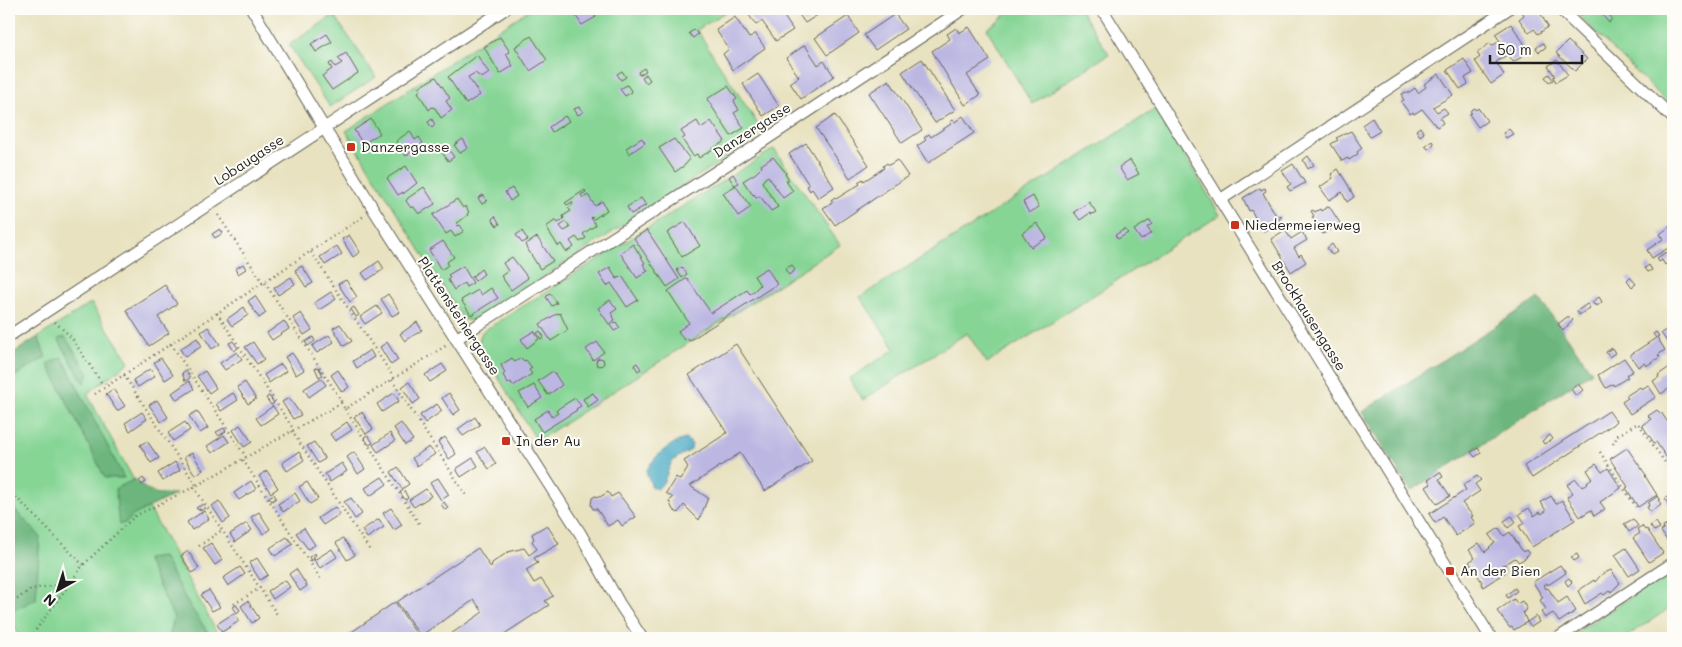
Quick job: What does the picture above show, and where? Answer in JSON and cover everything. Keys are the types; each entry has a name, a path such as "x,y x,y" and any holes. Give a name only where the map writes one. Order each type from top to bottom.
{"street":[{"name":"Plattensteinergasse","path":"252,9 374,210 580,533 619,603 642,638"},
{"name":"Lobaugasse","path":"9,336 505,9"},
{"name":"Danzergasse","path":"456,339 762,142 963,9"},
{"name":"Brockhausengasse","path":"1102,9 1491,638"},
{"path":"1220,200 1508,9"},
{"path":"1560,9 1673,118"},
{"path":"1558,638 1673,563"}],"path":[{"path":"95,394 374,210"},
{"path":"218,215 341,400 341,404 420,525"},
{"path":"311,252 466,495"},
{"path":"217,313 371,552"},
{"path":"55,322 71,337 101,382 108,385"},
{"path":"345,409 456,339"},
{"path":"171,344 320,578"},
{"path":"124,375 278,616"},
{"path":"30,638 83,565 135,516 190,489 341,404"},
{"path":"1613,444 1618,435 1638,423 1673,472"},
{"path":"1600,452 1636,507"},
{"path":"9,490 83,565"},
{"path":"198,546 222,530"},
{"path":"9,605 31,589 70,583"},
{"path":"234,604 260,588"}],"green space":[{"path":"530,9 730,9 697,30 761,129 733,148 732,154 475,322 463,319 346,131"},
{"path":"1013,9 1080,9 1109,54 1032,104 987,29"},
{"path":"1572,9 1673,9 1673,108"},
{"path":"334,15 376,77 330,107 289,45"},
{"path":"1157,108 1220,215 987,363 967,333 863,400 849,379 895,349 860,297"},
{"path":"774,149 840,245 537,441 478,344 482,332"},
{"path":"1539,298 1592,372 1411,491 1362,412"},
{"path":"91,303 129,362 87,394 220,638 21,638 9,618 9,356"},
{"path":"38,337 46,357 12,378 15,389 9,393 9,356"},
{"path":"65,337 89,374 84,383 58,339"},
{"path":"62,357 124,478 105,478 48,364"},
{"path":"135,479 149,491 176,494 134,515 127,522 119,525 115,489"},
{"path":"9,504 40,536 36,599 14,610 9,608"},
{"path":"163,557 189,605 212,638 169,638 174,618 146,559"},
{"path":"1673,569 1673,606 1624,638 1568,638"}],"water":[{"path":"686,439 692,444 691,450 673,462 660,487 657,489 652,487 646,472 653,461 662,451 674,443"}],"building":[{"path":"571,9 590,9 596,17 582,25"},
{"path":"749,9 779,9 793,30 776,41 762,21 756,25 746,11"},
{"path":"795,9 827,9 805,23"},
{"path":"1527,9 1538,9 1548,27 1538,34 1534,29 1529,33 1519,19 1524,15 1522,12"},
{"path":"1576,10 1585,11 1581,15"},
{"path":"1607,13 1612,18 1609,23 1603,16"},
{"path":"895,14 906,29 875,50 864,35"},
{"path":"848,16 859,33 827,55 815,38"},
{"path":"735,17 749,38 755,33 765,48 733,70 723,54 729,49 716,30"},
{"path":"1511,24 1524,43 1522,57 1513,62 1508,54 1496,62 1504,75 1491,84 1475,61 1480,57 1477,53 1490,43 1492,46 1500,41 1495,34"},
{"path":"969,27 990,60 967,75 980,95 965,105 932,51 950,39 947,34 956,28 959,33"},
{"path":"694,30 698,34 693,38 689,33"},
{"path":"327,34 332,42 316,52 311,44"},
{"path":"531,36 547,60 530,71 515,47"},
{"path":"500,37 510,52 506,54 513,66 500,74 484,47"},
{"path":"1568,41 1587,59 1575,71 1556,53"},
{"path":"1543,43 1546,47 1539,52 1536,48"},
{"path":"805,45 818,65 824,61 834,76 801,99 790,83 799,77 786,58"},
{"path":"346,53 358,73 332,90 322,76 332,69 329,64 332,62 335,67 342,63 338,58"},
{"path":"477,55 489,73 482,78 475,73 468,77 480,95 466,104 448,77"},
{"path":"922,59 955,110 935,123 902,72"},
{"path":"1464,59 1473,73 1465,78 1468,84 1460,89 1447,70"},
{"path":"1557,60 1568,75 1556,82 1553,77 1555,76 1548,66"},
{"path":"644,68 646,71 639,75 638,72"},
{"path":"622,71 626,77 621,80 617,74"},
{"path":"646,74 650,80 646,83 642,77"},
{"path":"758,74 779,106 763,116 743,84"},
{"path":"1439,74 1453,95 1433,107 1437,112 1444,108 1448,113 1440,118 1443,123 1437,127 1422,109 1414,114 1413,112 1410,114 1401,102 1404,100 1402,94 1408,93 1415,88 1418,93 1426,87 1424,84"},
{"path":"1549,74 1553,80 1549,82 1545,77"},
{"path":"436,77 450,98 446,101 452,110 441,118 435,108 432,107 429,110 418,92 421,90 419,87"},
{"path":"889,80 922,130 902,143 869,93"},
{"path":"627,85 632,92 625,96 620,89"},
{"path":"728,86 737,99 734,101 739,110 734,113 744,128 731,136 707,99"},
{"path":"579,107 583,112 578,115 574,109"},
{"path":"1474,108 1476,110 1478,108 1487,121 1478,127 1469,114 1472,113 1470,111"},
{"path":"835,115 869,165 850,178 816,128"},
{"path":"565,116 569,121 552,132 549,127"},
{"path":"963,116 974,133 928,163 917,146 926,140 924,138 929,134 931,137 951,124 950,122 953,120 955,122"},
{"path":"1372,118 1380,131 1370,137 1362,125"},
{"path":"371,119 380,133 363,144 354,130"},
{"path":"432,119 435,125 432,128 428,122"},
{"path":"697,121 701,128 711,121 725,141 699,158 697,154 693,156 682,139 685,137 681,131"},
{"path":"1420,127 1424,133 1420,136 1416,130"},
{"path":"1509,129 1513,134 1506,138 1503,133"},
{"path":"410,131 415,140 419,137 423,143 406,156 396,141"},
{"path":"1351,131 1362,148 1357,152 1358,154 1349,160 1348,158 1342,161 1331,144 1338,140 1336,138"},
{"path":"642,138 645,143 629,154 626,148"},
{"path":"463,139 468,148 460,153 454,145"},
{"path":"674,139 690,159 675,172 659,148"},
{"path":"1432,141 1434,144 1428,149 1425,146"},
{"path":"806,143 834,187 818,198 812,189 810,191 807,186 809,185 789,154"},
{"path":"448,148 454,157 448,161 442,152"},
{"path":"1308,156 1314,165 1308,169 1303,160"},
{"path":"773,157 786,173 789,180 786,181 793,191 783,198 768,176 765,178 762,182 778,207 771,211 760,196 756,198 753,195 743,181 756,173 762,167 761,165"},
{"path":"897,160 908,176 835,225 823,208 833,202 831,200 835,197 836,199 860,184 858,182 863,179 864,181 884,168 883,166 887,163 889,165"},
{"path":"1130,160 1139,174 1127,180 1119,167"},
{"path":"1293,164 1305,183 1290,191 1287,187 1291,184 1282,171"},
{"path":"406,166 417,183 403,194 403,192 398,195 387,178"},
{"path":"1338,169 1354,197 1347,202 1342,192 1329,200 1320,187 1333,178 1331,174"},
{"path":"733,174 739,183 735,185 751,207 738,216 723,193 735,186 729,177"},
{"path":"424,187 435,204 419,214 406,201"},
{"path":"512,188 517,196 510,201 505,192"},
{"path":"1260,188 1261,190 1265,188 1266,191 1263,193 1277,217 1281,215 1282,217 1279,219 1280,221 1264,231 1255,221 1256,219 1251,210 1249,211 1243,198"},
{"path":"585,190 586,192 581,195 583,198 588,195 595,206 602,201 607,210 594,219 591,218 596,225 583,234 586,238 580,242 576,237 570,241 574,247 566,252 561,244 558,246 546,227 556,220 558,223 564,219 563,216 571,211 568,208 573,204 572,202 567,205 565,203","holes":["566,222 570,228 564,231 560,226"]},
{"path":"483,195 487,201 482,204 478,198"},
{"path":"1033,196 1039,207 1029,213 1023,202"},
{"path":"641,198 646,205 631,214 627,207"},
{"path":"457,199 463,208 465,206 469,212 468,215 456,224 460,225 464,231 455,237 451,231 446,234 433,215"},
{"path":"1089,202 1096,212 1091,215 1090,213 1080,220 1074,212"},
{"path":"1329,206 1340,223 1323,234 1312,217 1314,216 1311,211 1315,212 1320,209 1321,211"},
{"path":"495,216 500,224 497,226 492,219"},
{"path":"1150,220 1152,224 1147,227 1151,233 1141,240 1134,230"},
{"path":"685,222 700,246 682,257 667,233"},
{"path":"1037,223 1047,238 1031,247 1022,233"},
{"path":"1673,224 1673,245 1652,258 1647,250 1663,239 1660,234"},
{"path":"220,229 223,233 215,238 212,234"},
{"path":"1125,229 1128,233 1118,239 1115,235"},
{"path":"647,230 679,279 667,287 634,238"},
{"path":"1285,230 1291,239 1302,232 1307,240 1294,248 1306,262 1291,272 1271,239"},
{"path":"522,231 528,240 522,243 516,235"},
{"path":"349,235 360,252 353,257 342,239"},
{"path":"537,237 553,261 540,269 525,245"},
{"path":"443,241 454,257 441,270 429,250"},
{"path":"633,244 648,271 637,278 620,253"},
{"path":"1332,244 1337,252 1332,255 1327,248"},
{"path":"337,246 342,254 325,265 320,257"},
{"path":"1666,252 1671,259 1665,265 1662,260 1659,262 1657,258"},
{"path":"512,257 528,278 511,290 501,276 508,271 503,263"},
{"path":"379,261 384,269 367,280 362,273"},
{"path":"243,264 246,269 238,274 235,269"},
{"path":"792,265 795,270 789,275 785,269"},
{"path":"1649,265 1652,270 1648,272 1645,268"},
{"path":"302,266 313,283 306,287 295,270"},
{"path":"463,266 473,283 466,287 464,283 454,290 448,280 450,277 448,275"},
{"path":"610,267 617,279 622,276 638,300 627,307 611,283 607,286 599,274"},
{"path":"682,267 687,274 682,278 677,270"},
{"path":"767,268 777,284 689,341 687,338 684,340 678,331 689,323 668,291 687,278 711,313 747,290 750,294 754,291 760,285 754,276"},
{"path":"481,269 484,274 475,281 472,277"},
{"path":"291,277 295,284 278,295 274,288"},
{"path":"1630,277 1636,284 1632,287 1627,280"},
{"path":"346,280 357,297 350,302 338,284"},
{"path":"165,285 177,304 158,317 169,333 149,346 126,310"},
{"path":"491,288 498,298 471,315 461,300 478,290 481,295"},
{"path":"331,292 336,299 319,310 314,303"},
{"path":"550,293 557,303 552,306 546,297"},
{"path":"388,294 400,312 392,316 381,299"},
{"path":"255,296 266,313 259,318 248,301"},
{"path":"1599,297 1602,302 1597,306 1596,304 1594,305 1592,302"},
{"path":"610,300 617,309 611,313 615,320 609,324 598,308"},
{"path":"1587,304 1590,308 1579,315 1577,311"},
{"path":"377,306 382,313 365,324 360,317"},
{"path":"244,307 248,315 232,326 227,319"},
{"path":"354,307 359,315 356,317 351,309"},
{"path":"301,313 312,330 304,335 293,318"},
{"path":"560,313 568,330 551,341 540,324"},
{"path":"1567,317 1573,320 1563,331 1558,324"},
{"path":"284,321 289,329 272,340 267,333"},
{"path":"417,322 422,330 405,341 400,334"},
{"path":"616,322 620,328 614,331 610,325"},
{"path":"340,324 352,341 344,346 333,328"},
{"path":"1673,326 1673,344 1670,346 1661,333"},
{"path":"208,327 220,344 212,349 201,332"},
{"path":"534,331 539,339 527,348 521,339"},
{"path":"540,331 544,337 541,339 537,333"},
{"path":"1656,332 1665,350 1658,355 1660,357 1646,366 1644,363 1638,367 1630,355 1656,338 1653,334"},
{"path":"329,335 334,342 317,353 312,346"},
{"path":"313,337 315,341 308,346 305,342"},
{"path":"197,338 202,346 185,357 180,349"},
{"path":"233,341 238,348 234,351 229,343"},
{"path":"253,342 264,359 257,364 245,347"},
{"path":"387,342 398,360 391,365 380,347"},
{"path":"597,342 604,352 593,360 586,349"},
{"path":"736,344 812,461 765,491 740,453 690,486 708,498 699,520 684,505 678,513 673,510 669,501 673,498 666,493 676,477 680,480 688,467 684,461 727,433 689,375"},
{"path":"1612,348 1615,353 1609,357 1606,352"},
{"path":"370,350 374,357 357,368 353,361"},
{"path":"237,352 242,359 225,370 220,363"},
{"path":"292,353 304,370 296,375 285,357"},
{"path":"161,358 173,375 165,380 154,362"},
{"path":"512,358 515,362 521,358 524,361 526,360 532,368 529,370 532,374 513,386 511,382 508,384 503,375 505,373 501,365"},
{"path":"600,358 604,362 600,366 596,362"},
{"path":"1624,358 1633,371 1626,375 1628,377 1614,386 1613,384 1606,388 1598,375"},
{"path":"637,363 641,369 638,371 634,365"},
{"path":"281,364 286,371 269,383 264,375"},
{"path":"442,364 447,371 430,382 425,375"},
{"path":"1671,366 1673,369 1673,386 1661,394 1653,381"},
{"path":"318,367 323,375 319,377 315,368"},
{"path":"150,369 155,376 138,387 133,380"},
{"path":"186,370 190,378 185,381 182,373"},
{"path":"338,370 349,387 342,392 331,375"},
{"path":"205,371 216,388 209,393 197,376"},
{"path":"553,371 562,385 548,395 538,381"},
{"path":"321,378 326,385 309,397 304,389"},
{"path":"189,381 194,389 177,400 172,393"},
{"path":"245,382 256,399 248,404 237,387"},
{"path":"409,382 420,399 413,404 402,387"},
{"path":"1578,384 1583,390 1576,396 1571,389"},
{"path":"534,385 542,398 528,407 519,393"},
{"path":"1648,385 1656,397 1630,414 1622,402 1628,398 1626,396 1640,387 1642,389"},
{"path":"113,389 125,406 117,411 106,394"},
{"path":"233,393 238,400 221,411 216,404"},
{"path":"394,393 399,401 382,412 377,404"},
{"path":"449,393 460,410 453,415 442,398"},
{"path":"593,393 598,400 588,407 583,399"},
{"path":"269,396 274,403 271,405 266,398"},
{"path":"289,398 301,415 293,419 282,402"},
{"path":"575,398 581,406 542,432 534,419 548,410 552,417 558,413 556,411 559,408"},
{"path":"157,400 168,417 161,422 149,405"},
{"path":"437,404 442,411 425,423 420,415"},
{"path":"273,406 278,414 261,425 256,418"},
{"path":"1657,410 1661,412 1673,430 1673,467 1642,425 1651,419 1648,416"},
{"path":"197,411 208,428 200,433 189,416"},
{"path":"1609,411 1616,421 1612,425 1532,478 1524,466"},
{"path":"142,412 147,419 130,431 125,423"},
{"path":"362,412 373,429 366,434 354,417"},
{"path":"475,417 480,425 463,436 458,429"},
{"path":"185,422 190,430 173,441 168,433"},
{"path":"347,422 352,430 335,441 330,434"},
{"path":"401,423 413,440 405,445 394,428"},
{"path":"240,425 252,442 244,447 233,430"},
{"path":"224,428 226,431 219,436 216,432"},
{"path":"390,433 395,441 378,452 373,445"},
{"path":"224,435 229,442 212,453 207,446"},
{"path":"368,435 373,443 369,445 364,437"},
{"path":"1550,435 1553,439 1544,444 1542,441"},
{"path":"445,437 456,454 449,459 438,442"},
{"path":"147,441 159,458 151,463 140,445"},
{"path":"314,442 325,459 318,463 307,446"},
{"path":"429,447 435,454 417,466 412,458"},
{"path":"485,447 496,464 489,469 477,452"},
{"path":"1478,448 1481,453 1475,457 1471,452"},
{"path":"1627,448 1657,495 1638,507 1610,459"},
{"path":"299,452 304,460 287,471 282,463"},
{"path":"354,452 365,469 358,474 347,457"},
{"path":"192,453 203,470 195,475 184,457"},
{"path":"473,458 478,466 461,477 456,469"},
{"path":"175,462 180,470 163,481 158,473"},
{"path":"342,463 347,471 330,482 325,474"},
{"path":"1596,464 1602,472 1608,468 1621,488 1600,502 1605,509 1594,516 1591,510 1580,517 1567,497 1573,493 1567,485 1576,479 1582,487 1588,483 1592,478 1587,470"},
{"path":"398,467 409,484 402,489 391,472"},
{"path":"267,471 278,488 271,493 259,476"},
{"path":"1440,472 1443,477 1439,479 1450,496 1437,504 1426,487 1431,484 1428,480"},
{"path":"1477,476 1481,480 1475,484 1480,491 1462,503 1473,516 1471,517 1475,523 1456,536 1443,517 1435,523 1429,514 1466,490 1463,485"},
{"path":"382,477 387,484 370,496 365,488"},
{"path":"143,478 146,482 142,485 139,481"},
{"path":"438,478 449,495 441,500 430,483"},
{"path":"251,481 256,489 239,500 234,493"},
{"path":"307,482 318,499 310,504 299,487"},
{"path":"426,489 431,496 414,507 409,500"},
{"path":"404,490 408,498 405,500 400,492"},
{"path":"608,492 611,497 618,493 636,517 622,526 618,520 608,526 597,509 593,509 591,505 592,498 595,496 600,497"},
{"path":"295,493 300,501 283,512 278,504"},
{"path":"274,494 276,498 272,501 269,497"},
{"path":"1670,495 1673,501 1669,505 1665,499"},
{"path":"1551,496 1556,504 1562,500 1575,520 1532,547 1519,526 1525,523 1519,514 1529,508 1534,516 1540,512 1541,514 1546,511 1541,502"},
{"path":"1658,496 1661,504 1650,512 1647,507 1649,506 1648,503"},
{"path":"351,498 362,514 355,519 344,502"},
{"path":"219,501 230,518 223,523 212,506"},
{"path":"444,502 448,508 445,510 441,504"},
{"path":"203,504 205,508 201,511 196,508"},
{"path":"335,507 340,514 323,525 318,518"},
{"path":"391,508 402,525 394,530 383,513"},
{"path":"204,511 209,519 192,530 187,522"},
{"path":"259,512 270,529 263,534 251,517"},
{"path":"1512,516 1516,522 1508,528 1504,521"},
{"path":"379,519 384,527 367,538 362,530"},
{"path":"1633,519 1638,526 1629,532 1624,524"},
{"path":"1656,522 1660,528 1654,531 1650,526"},
{"path":"247,523 252,530 235,542 230,534"},
{"path":"1673,523 1673,545 1671,547 1661,531 1666,525 1667,527"},
{"path":"547,525 559,544 534,558 538,563 526,570 534,583 541,579 553,596 545,601 549,605 498,638 445,638 483,612 474,600 420,636 397,602 478,548 491,568 492,563 508,552 524,548 529,555 537,549 532,541 534,539 532,534"},
{"path":"1642,526 1645,530 1647,529 1663,553 1649,562 1633,538 1640,533 1637,529"},
{"path":"304,528 315,545 308,549 296,533"},
{"path":"1499,528 1504,536 1510,532 1523,552 1526,550 1529,554 1519,562 1515,558 1502,566 1506,572 1483,587 1482,582 1469,562 1475,558 1469,550 1479,543 1485,552 1495,543 1489,535"},
{"path":"287,537 293,544 275,556 270,548"},
{"path":"343,538 355,555 347,560 336,543"},
{"path":"211,543 222,560 215,565 203,548"},
{"path":"1626,548 1640,569 1629,576 1615,555"},
{"path":"332,549 337,557 320,568 314,560"},
{"path":"188,551 199,568 192,573 181,556"},
{"path":"315,553 314,559 311,561 309,557"},
{"path":"1577,554 1579,558 1574,561 1571,557"},
{"path":"257,558 268,575 260,580 249,563"},
{"path":"1560,565 1566,573 1548,585 1547,583 1544,585 1558,603 1567,597 1576,611 1559,622 1553,613 1545,618 1541,612 1546,609 1540,600 1543,598 1533,582"},
{"path":"1470,566 1473,571 1469,573 1466,568"},
{"path":"240,567 245,574 228,586 223,578"},
{"path":"296,569 307,586 300,591 289,574"},
{"path":"1611,570 1620,583 1611,592 1609,591 1604,595 1602,593 1585,604 1578,591 1594,580 1595,582 1601,575"},
{"path":"1569,578 1572,582 1568,586 1565,581"},
{"path":"285,580 290,587 273,599 268,591"},
{"path":"1515,588 1517,591 1508,598 1506,595"},
{"path":"209,590 220,607 212,611 201,595"},
{"path":"1514,599 1517,604 1522,601 1527,609 1523,612 1527,622 1514,630 1512,627 1510,628 1497,611"},
{"path":"248,601 259,618 252,623 241,606"},
{"path":"395,602 415,632 406,638 343,638"},
{"path":"236,605 240,610 237,613 233,607"},
{"path":"234,613 239,621 222,632 217,624"},
{"path":"1536,616 1539,622 1531,627 1527,622"}],"place":[{"name":"Danzergasse","path":"351,147"},
{"name":"Niedermeierweg","path":"1235,225"},
{"name":"In der Au","path":"506,441"},
{"name":"An der Bien","path":"1450,571"}]}
